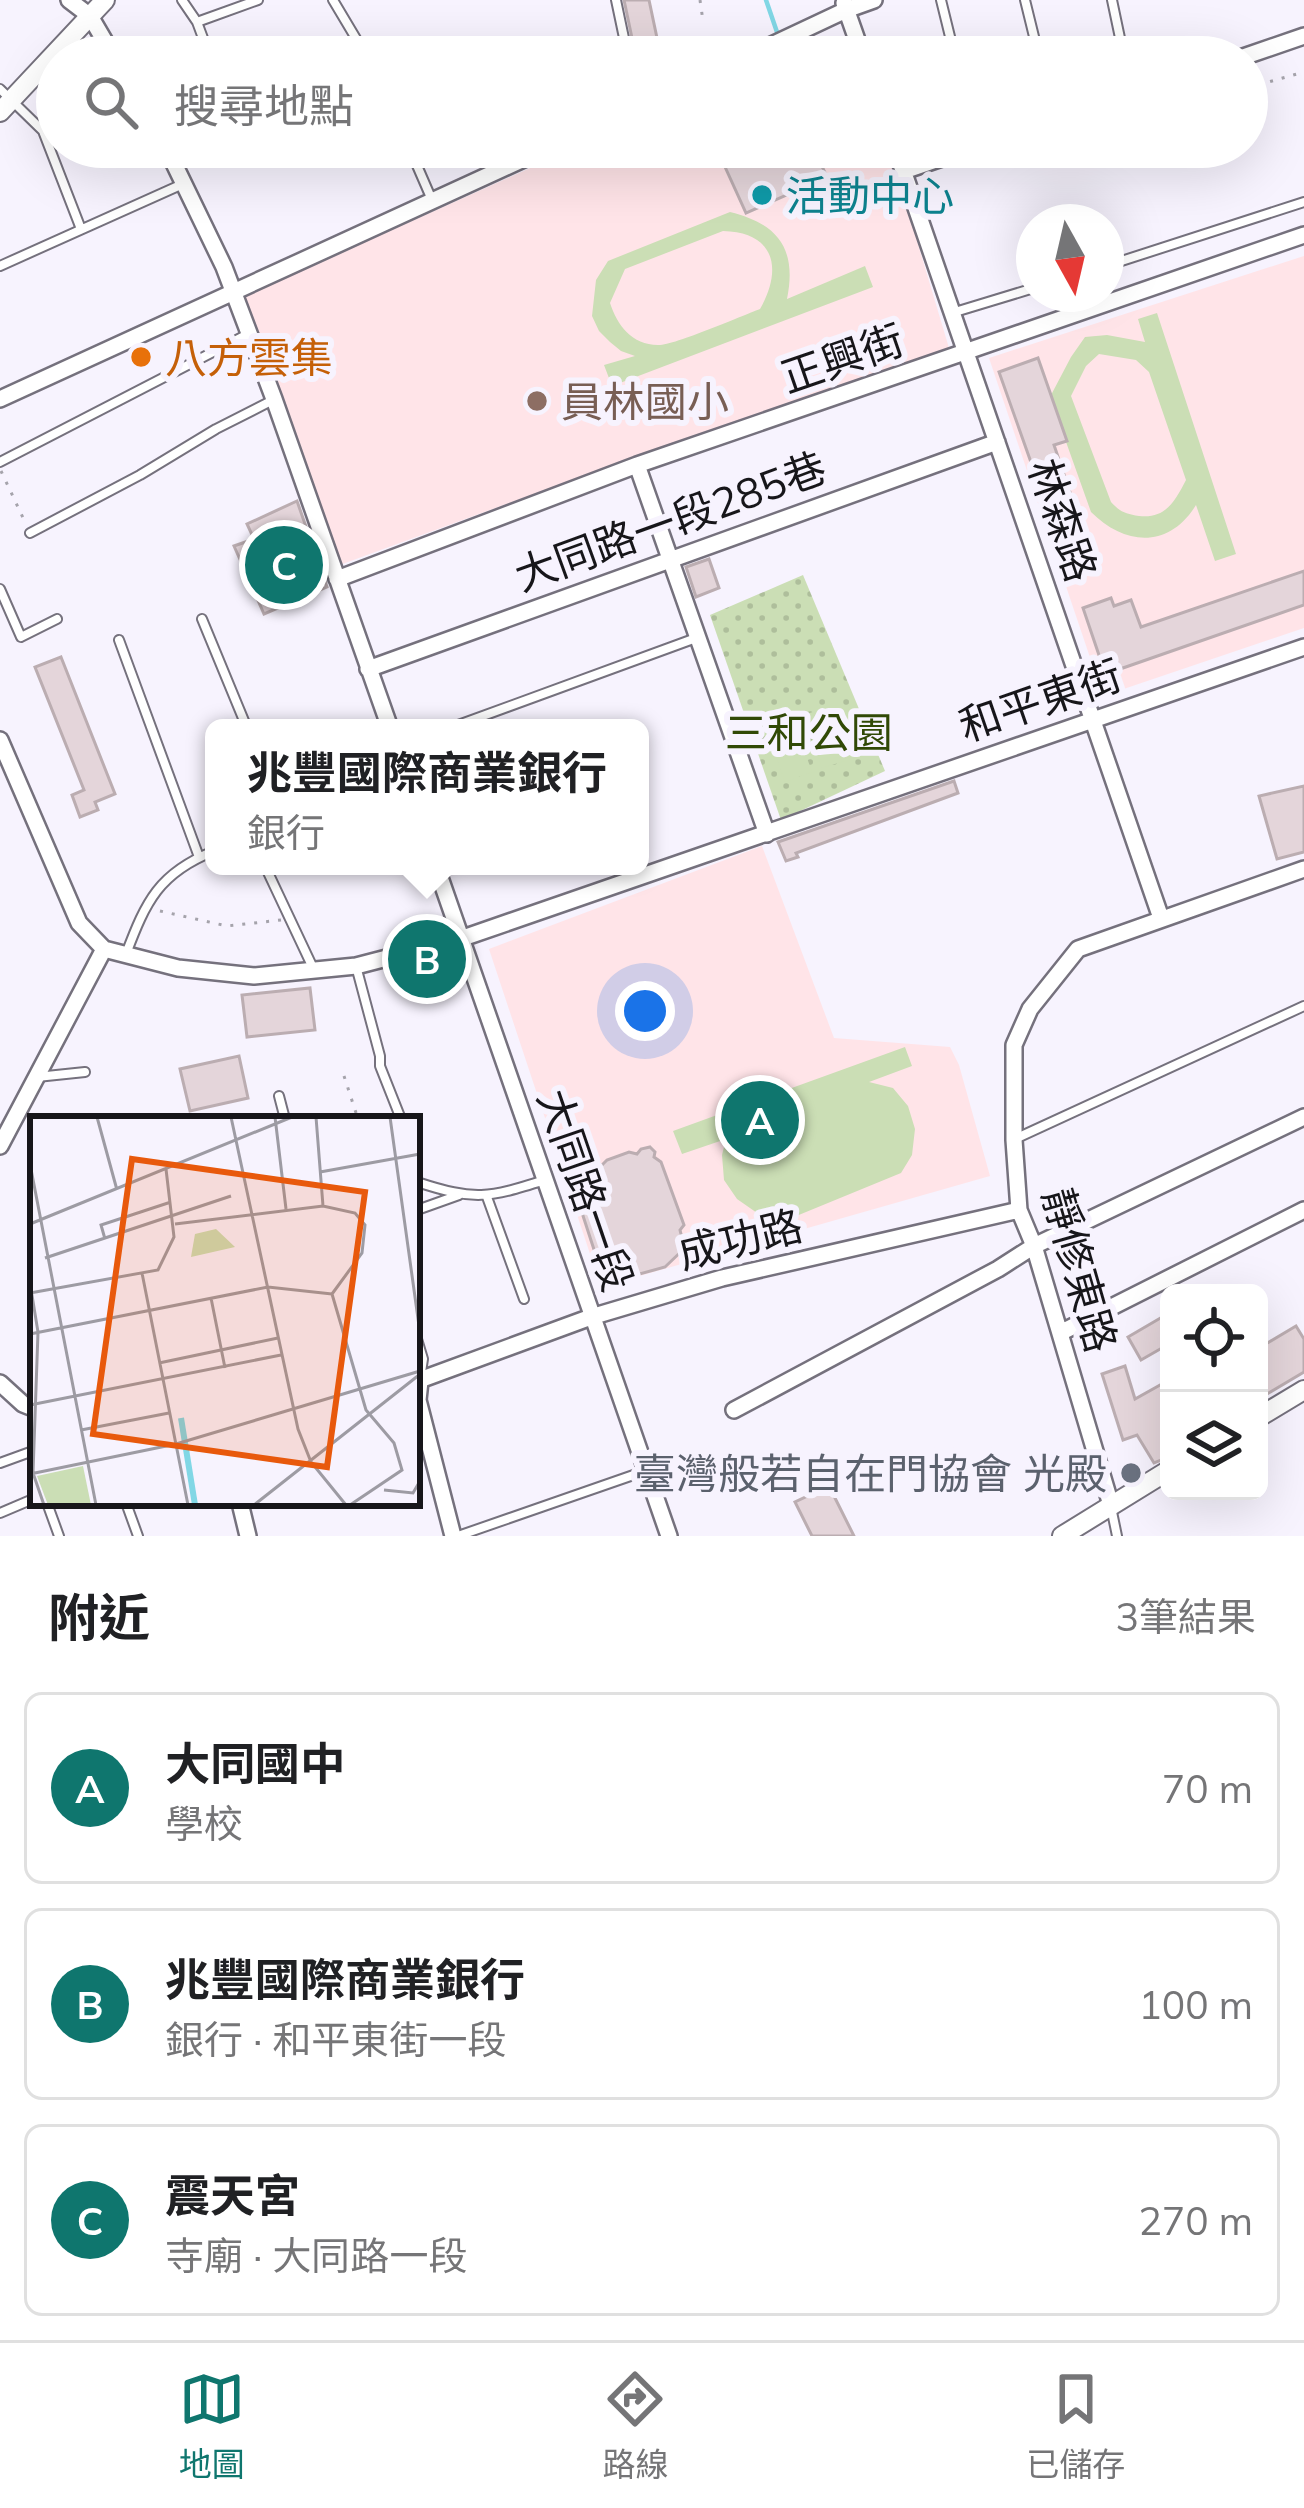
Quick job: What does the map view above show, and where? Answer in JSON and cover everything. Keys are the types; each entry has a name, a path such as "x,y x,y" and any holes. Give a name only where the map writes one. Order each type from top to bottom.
{"street":[{"path":"69,0 90,16 102,36"},
{"path":"70,36 106,0"},
{"path":"786,36 845,5 874,0"},
{"path":"845,5 856,36"},
{"path":"1268,49 1304,37"},
{"path":"4,100 36,69"},
{"path":"177,168 224,268 274,399 387,719"},
{"path":"0,399 503,168"},
{"name":"林森路","path":"903,168 1162,918"},
{"path":"904,171 913,168"},
{"name":"正興街","path":"337,580 637,465 1304,235"},
{"name":"大同路一段285巷","path":"368,669 997,442"},
{"path":"637,465 767,834"},
{"name":"和平東街","path":"649,874 1304,647"},
{"path":"0,740 79,923 104,949 0,1146"},
{"name":"靜修東路","path":"1111,1505 1034,1246 1019,1210 1014,1045 1030,1009 1078,949 1304,869"},
{"name":"大同路一段","path":"439,875 669,1536"},
{"name":"和平東街","path":"104,949 178,968 254,976 356,966 460,938 646,875"},
{"path":"734,1410 1034,1246 1304,1118"},
{"name":"成功路","path":"420,1380 591,1318 722,1278 1019,1210"},
{"path":"1060,1333 1304,1210"},
{"path":"0,1383 30,1406"},
{"path":"1268,1412 1304,1390"},
{"path":"420,1407 455,1536"},
{"path":"1062,1536 1160,1476"},
{"path":"241,1506 248,1536"}],"lane":[{"path":"182,0 202,36"},
{"path":"197,22 258,0"},
{"path":"333,0 356,36"},
{"path":"616,0 624,36"},
{"path":"941,0 950,36"},
{"path":"1025,0 1034,36"},
{"path":"1112,0 1120,36"},
{"path":"4,100 36,125"},
{"path":"57,168 81,229"},
{"path":"418,168 432,200"},
{"path":"0,266 185,183"},
{"path":"1124,260 1304,202"},
{"path":"953,313 1016,294"},
{"path":"0,465 248,334"},
{"path":"30,532 274,399"},
{"path":"0,590 21,637 57,619"},
{"path":"202,619 243,719"},
{"path":"475,719 698,637"},
{"path":"119,640 199,857"},
{"path":"125,955 160,883 205,855"},
{"path":"269,875 315,971"},
{"path":"356,966 380,1066 400,1116"},
{"path":"1014,1140 1304,1006"},
{"path":"35,1077 85,1072"},
{"path":"279,1096 284,1116"},
{"path":"420,1183 460,1195 487,1196 546,1180"},
{"path":"420,1209 460,1195"},
{"path":"487,1196 524,1299"},
{"path":"0,1463 30,1451"},
{"path":"455,1536 647,1471"},
{"path":"0,1513 30,1500"},
{"path":"1111,1505 1117,1536"},
{"path":"48,1506 59,1536"},
{"path":"127,1506 138,1536"}],"path":[{"path":"700,0 704,21"},
{"path":"1268,82 1304,72"},
{"path":"0,465 30,532"},
{"path":"145,908 226,926 288,919"},
{"path":"344,1076 357,1116"}],"shaded area":[{"name":"員林國小","path":"530,168 895,168 949,348 337,566 242,297"},
{"path":"1304,256 1304,628 1103,696 989,358"},
{"path":"762,846 834,1038 950,1047 990,1176 601,1287 489,949"}],"green space":[{"path":"730,212 761,224 781,242 789,266 787,299 865,266 873,287 612,386 604,365 635,356 610,342 592,316 596,280 608,261","holes":["723,231 754,238 770,255 771,280 760,309 658,345 633,338 621,326 610,303 625,269"]},
{"path":"1157,313 1236,554 1215,561 1196,505 1173,529 1146,538 1118,531 1091,512 1050,397 1085,337 1107,335 1145,342 1138,319","holes":["1099,354 1136,360 1149,372 1186,480 1168,507 1148,516 1127,513 1111,502 1071,396 1086,366"]},
{"name":"三和公園","path":"803,575 885,771 781,820 710,615"},
{"path":"830,706 848,760 822,768 804,715"},
{"path":"793,718 812,772 785,782 766,727"},
{"path":"905,1047 912,1066 869,1082 893,1088 908,1106 915,1129 912,1155 901,1173 789,1219 760,1215 737,1199 724,1180 726,1139 682,1154 673,1131"}],"building":[{"path":"624,0 649,0 657,36 632,36"},
{"path":"726,168 823,168 827,177 746,213"},
{"path":"1038,358 1067,441 1054,445 1086,539 1061,547 999,372"},
{"path":"297,501 327,587 264,614 234,546 254,539 247,524"},
{"path":"709,559 719,588 696,597 686,567"},
{"path":"1304,571 1304,605 1120,669 1107,659 1101,661 1083,608 1111,598 1114,606 1131,600 1141,627"},
{"path":"61,657 115,794 95,802 98,810 80,817 72,795 84,790 35,667"},
{"path":"954,781 958,793 796,853 798,857 786,861 778,842"},
{"path":"1304,786 1304,852 1277,859 1259,796"},
{"path":"310,988 315,1030 247,1037 242,995"},
{"path":"239,1056 248,1098 190,1111 180,1069"},
{"path":"650,1147 661,1162 688,1245 665,1267 636,1275 620,1269 613,1275 600,1268 572,1182 580,1178 581,1166 596,1171 607,1160"},
{"path":"1160,1318 1160,1349 1141,1360 1128,1337"},
{"path":"1296,1326 1304,1339 1304,1372 1268,1393 1268,1392 1268,1343"},
{"path":"1125,1366 1135,1399 1160,1385 1160,1461 1154,1463 1137,1435 1123,1440 1102,1374"},
{"path":"829,1486 854,1536 812,1536 795,1502"}],"waterway":[{"path":"766,0 778,35"}],"place":[{"name":"活動中心","path":"762,195"},
{"name":"八方雲集","path":"141,357"},
{"name":"員林國小","path":"537,401"},
{"name":"震天宮","path":"284,565"},
{"name":"兆豐國際商業銀行","path":"427,959"},
{"name":"大同國中","path":"760,1120"},
{"name":"臺灣般若自在門協會 光殿","path":"1131,1473"}]}
